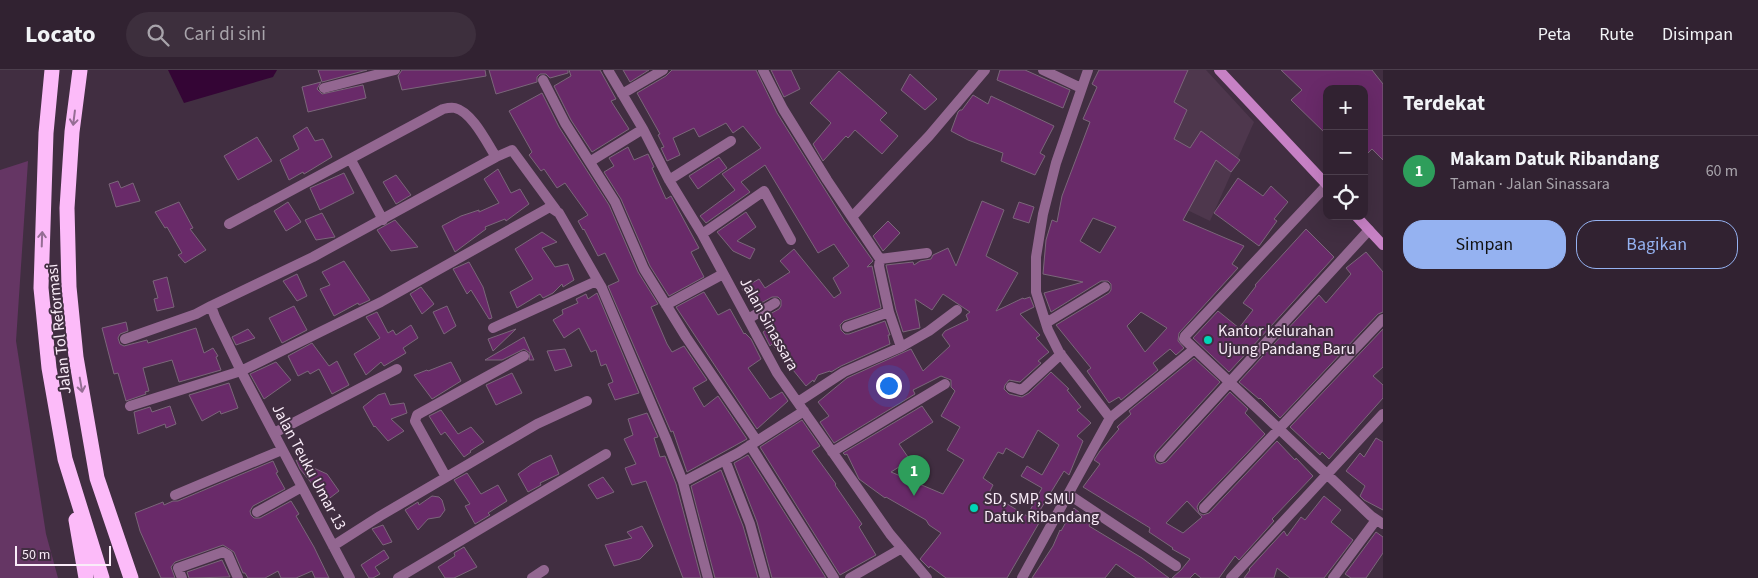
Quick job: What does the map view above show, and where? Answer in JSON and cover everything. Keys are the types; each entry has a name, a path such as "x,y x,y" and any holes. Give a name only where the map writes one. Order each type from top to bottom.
{"highway":[{"name":"Jalan Tol Reformasi","path":"52,70 46,134 41,288 49,368 65,459 102,578"},
{"name":"Jalan Tol Reformasi","path":"80,70 72,132 68,208 69,287 76,358 97,478 131,578"},
{"path":"65,459 86,578"},
{"path":"97,478 135,578"}],"street":[{"path":"324,88 395,70"},
{"name":"Jalan Sinassara","path":"608,70 643,129 669,180 702,234 777,373 884,526 927,578"},
{"path":"622,94 663,70"},
{"path":"763,70 783,109 880,259 879,266 889,312 901,347"},
{"path":"852,217 929,136 986,70"},
{"path":"1043,70 1081,88"},
{"path":"1088,70 1056,163 1040,226 1036,257 1036,292 1046,323 1061,354 1110,418"},
{"path":"1219,70 1323,181"},
{"path":"543,80 565,123 615,202 644,269 754,443 834,578"},
{"path":"229,224 444,109 453,107 463,111 496,157"},
{"path":"590,161 643,129"},
{"path":"669,180 731,141"},
{"path":"124,339 196,314 313,257 512,150 602,288 683,482 708,578"},
{"path":"351,160 383,220"},
{"path":"1323,189 1185,336 1184,341 1380,522 1333,578"},
{"path":"702,234 764,191 791,240"},
{"path":"130,406 240,371 381,302 552,209"},
{"path":"1360,220 1383,245"},
{"path":"1161,457 1369,230"},
{"path":"880,259 927,253"},
{"path":"666,305 723,274"},
{"path":"493,328 592,283 596,283 602,288"},
{"path":"1046,323 1105,286"},
{"path":"748,319 775,303"},
{"name":"Jalan Teuku Umar 13","path":"211,306 240,371 350,578"},
{"path":"683,482 754,443 844,372 901,347 928,331 957,310"},
{"path":"847,327 889,312"},
{"path":"1204,508 1383,319"},
{"path":"1022,578 1110,418 1193,350"},
{"path":"1011,387 1021,390 1061,354"},
{"path":"446,477 415,421 417,416 524,356"},
{"path":"274,433 397,369"},
{"path":"832,452 945,384"},
{"path":"333,546 380,516 537,424 587,401"},
{"path":"1231,578 1383,414"},
{"path":"175,495 282,450"},
{"path":"398,578 606,454"},
{"path":"726,460 750,524 765,578"},
{"path":"258,512 302,487"},
{"path":"1068,494 1176,566"},
{"path":"850,578 902,548"},
{"path":"182,578 178,568 223,552 228,555 238,578"},
{"path":"532,578 544,570"}],"shaded area":[{"path":"168,70 277,70 273,77 184,103"},
{"path":"1157,70 1206,70 1254,122 1210,221 1131,183"},
{"path":"28,161 16,341 46,534 58,578 0,578 0,170"}],"building":[{"path":"318,70 367,70 322,82"},
{"path":"402,70 485,70 486,76 402,90 398,76"},
{"path":"489,70 568,70 568,73 550,78 546,74 540,74 537,77 537,82 496,94"},
{"path":"569,70 600,70 616,99 611,101 629,129 592,152 571,120 554,86 571,76"},
{"path":"623,70 649,70 630,82"},
{"path":"672,70 756,70 777,113 844,220 873,261 867,267 872,266 881,308 844,321 840,325 841,330 845,334 849,334 885,321 890,335 888,335 890,344 831,372 818,375 814,382 813,380 806,386 772,344 770,346 763,332 767,329 761,319 779,309 781,300 778,297 772,297 754,307 742,289 759,279 765,288 790,272 780,261 794,249 834,298 841,293 833,278 849,266 834,244 818,253 765,165 741,182 750,192 706,223 700,216 735,190 722,174 761,148 743,126 733,133 726,123 699,137 694,128 673,138 680,155 667,161 661,148 664,147 658,135 660,134 637,93 666,76"},
{"path":"771,70 791,70 800,89 784,97"},
{"path":"1000,70 1025,70 1070,90 1063,108 997,80"},
{"path":"1099,70 1188,70 1174,102 1187,110 1174,139 1190,148 1201,131 1240,160 1231,172 1216,160 1183,220 1244,246 1232,264 1238,268 1179,333 1178,341 1184,348 1176,355 1170,349 1153,363 1158,370 1121,400 1119,397 1109,403 1087,371 1091,368 1056,325 1109,293 1111,284 1108,281 1101,281 1051,312 1044,293 1083,282 1043,274 1046,240 1052,220 1057,222 1062,196 1090,122 1083,119 1097,87 1092,84","holes":["1093,218 1116,227 1100,253 1080,241","1141,312 1167,328 1145,352 1127,326"]},
{"path":"1281,70 1372,70 1383,84 1383,160 1372,149 1368,153 1368,85 1323,85 1323,131 1291,100 1302,90"},
{"path":"839,71 887,113 880,120 898,136 882,154 855,130 848,138 846,136 823,161 813,144 831,123 810,103"},
{"path":"910,74 937,99 925,110 901,90"},
{"path":"321,82 317,89 322,94 363,85 366,98 308,112 302,87"},
{"path":"542,93 559,127 609,205 638,272 658,304 651,307 667,344 672,352 684,346 707,380 693,388 704,407 718,396 747,439 687,472 673,431 671,432 608,286 619,281 605,253 598,256 578,221 588,215 565,183 557,188 544,169 541,171 529,155 532,152 509,111"},
{"path":"973,95 988,104 991,96 1054,126 1040,153 1045,156 1035,175 1001,161 1003,153 968,140 951,131 958,112 962,110"},
{"path":"307,127 315,141 323,139 332,157 304,174 303,172 289,180 280,160 299,149 293,136"},
{"path":"257,137 272,161 238,180 224,156"},
{"path":"628,147 634,160 648,154 666,199 671,196 699,248 691,252 704,277 669,296 650,266 621,199 604,172 614,166 609,158"},
{"path":"719,157 727,168 698,189 689,176"},
{"path":"498,169 511,193 520,189 529,204 506,221 505,219 485,227 486,229 455,252 442,226 461,216 479,210 479,212 499,203 484,179"},
{"path":"344,173 354,193 320,210 310,188"},
{"path":"396,175 411,195 396,204 383,182"},
{"path":"1238,178 1263,196 1271,186 1288,202 1274,219 1277,221 1259,246 1214,213"},
{"path":"118,181 121,188 133,183 140,201 116,207 109,184"},
{"path":"982,201 1004,210 986,256 1018,273 996,311 1023,298 1030,297 1034,307 1020,314 1040,335 1036,338 1049,352 1038,361 1041,363 1020,382 1009,380 1004,389 1009,394 1022,397 1029,393 1051,372 1069,389 1067,390 1081,407 1077,410 1091,423 1077,436 1083,441 1069,475 1064,471 1034,520 1039,523 1007,578 946,578 930,566 929,568 920,559 941,533 929,525 926,520 885,498 859,479 847,454 843,453 922,406 933,422 899,444 910,460 891,472 943,494 964,460 947,450 960,427 941,416 955,391 951,387 951,380 941,376 913,390 915,394 834,443 820,422 829,416 818,402 847,378 911,349 923,371 950,346 942,335 945,331 968,320 966,315 970,312 943,294 932,310 915,299 920,328 903,332 886,265 913,262 914,265 920,261 931,259 933,255 948,248 956,266","holes":["1038,430 1059,445 1042,475 1027,466 1021,476 1042,488 1027,516 989,493 993,485 983,478 998,452 1003,454 1006,448 1023,458"]},
{"path":"179,202 193,228 190,229 206,250 185,263 178,255 182,253 167,227 165,228 155,212"},
{"path":"288,202 301,222 286,231 274,211"},
{"path":"1019,202 1034,207 1029,223 1013,218"},
{"path":"746,212 756,227 737,241 755,249 750,259 733,251 717,232"},
{"path":"322,213 335,237 316,240 305,220"},
{"path":"395,220 418,247 391,251 377,230"},
{"path":"888,221 900,233 883,251 873,236"},
{"path":"1306,229 1334,257 1229,372 1193,338 1218,311 1239,328 1253,310 1243,303 1255,285"},
{"path":"542,232 557,242 542,248 555,267 568,264 574,280 563,287 562,284 553,293 543,298 540,294 517,308 510,292 533,279 515,249"},
{"path":"1366,252 1383,272 1383,312 1378,314 1280,418 1260,398 1239,382 1319,295 1326,303 1351,274 1346,268"},
{"path":"344,261 370,300 359,305 358,303 334,316 320,289 330,285 322,272"},
{"path":"469,262 483,287 492,318 489,319 471,290 467,294 453,269"},
{"path":"297,274 307,296 297,301 283,281"},
{"path":"167,277 174,307 157,311 154,299 158,298 153,281"},
{"path":"421,287 434,304 422,314 410,294"},
{"path":"704,292 718,315 730,309 744,334 751,339 761,359 748,368 770,399 782,392 788,401 757,429 676,307"},
{"path":"597,293 639,393 615,400 608,384 613,382 606,364 601,366 596,350 591,352 579,328 564,338 553,320 563,314 562,310 578,303 576,299 586,294 588,299"},
{"path":"294,306 307,330 282,343 269,318"},
{"path":"447,306 456,326 444,334 433,312"},
{"path":"377,312 388,333 393,330 396,335 411,325 418,338 403,348 406,353 384,366 381,362 366,375 354,354 380,338 366,317"},
{"path":"126,322 128,331 120,334 118,338 120,344 124,346 147,340 148,343 196,328 204,353 213,348 218,356 216,357 221,370 179,382 172,360 143,368 149,391 145,392 146,394 126,401 118,373 114,374 102,328"},
{"path":"248,329 255,338 236,345 232,337"},
{"path":"516,329 493,351 488,339"},
{"path":"1383,329 1383,367 1373,376 1383,385 1383,398 1329,459 1322,452 1320,455 1290,427"},
{"path":"524,337 534,360 529,360 530,353 524,349 502,360 485,360"},
{"path":"312,343 329,366 337,361 349,385 332,394 319,369 310,374 308,371 298,376 288,356"},
{"path":"565,349 572,366 555,371 547,351"},
{"path":"1194,358 1220,382 1156,452 1154,456 1156,462 1160,464 1166,462 1230,392 1248,409 1245,413 1265,434 1199,503 1197,507 1199,513 1203,515 1209,513 1277,441 1313,476 1272,519 1274,521 1239,560 1235,556 1219,578 1201,578 1195,573 1190,578 1172,578 1190,559 1172,549 1149,532 1150,528 1083,487 1100,464 1094,460 1119,429 1117,427 1131,414 1129,411","holes":["1187,501 1202,517 1183,533 1166,523"]},
{"path":"276,362 291,380 264,399 250,374"},
{"path":"451,362 461,381 432,399 414,375"},
{"path":"512,373 522,393 496,405 486,385"},
{"path":"229,383 238,408 221,414 220,411 202,421 189,395"},
{"path":"385,393 390,405 404,403 407,413 391,419 404,431 388,441 374,427 363,407 378,395"},
{"path":"170,406 176,424 166,428 165,424 138,434 134,412 150,407 152,412"},
{"path":"441,410 458,434 471,427 484,442 464,457 445,432 441,435 429,416"},
{"path":"647,413 658,437 654,438 660,457 665,456 676,484 701,578 683,578 646,481 632,485 625,468 636,464 624,439 633,435 628,419"},
{"path":"802,420 820,446 812,451 862,524 859,527 876,555 840,575 760,447"},
{"path":"1376,438 1383,442 1383,510 1360,496 1365,486 1346,471 1360,453 1364,457"},
{"path":"551,455 559,474 540,483 541,485 528,492 518,474 532,464"},
{"path":"748,455 826,578 772,578 757,522 734,463"},
{"path":"296,460 327,474 339,491 326,501 300,469"},
{"path":"273,461 278,472 276,473 285,489 253,506 250,511 251,515 254,518 260,518 291,501 299,514 296,516 329,578 315,578 312,571 296,578 281,578 278,571 265,578 248,578 243,573 234,552 223,545 175,562 171,567 175,578 161,578 140,531 135,513 163,502 164,505 178,501"},
{"path":"721,470 743,526 758,578 715,578 691,486"},
{"path":"467,473 481,494 498,485 507,501 475,524 465,506 470,504 454,480"},
{"path":"603,477 614,492 597,499 588,485"},
{"path":"432,496 439,497 442,500 445,510 440,517 428,519 418,530 405,510 418,502 419,505"},
{"path":"1324,496 1341,510 1331,522 1353,540 1324,578 1290,578 1277,568 1274,578 1244,578 1249,569 1284,531 1287,536 1301,517 1305,520"},
{"path":"1074,508 1091,522 1089,526 1142,558 1169,578 1136,578 1116,564 1105,578 1032,578 1053,546 1060,530"},
{"path":"383,525 392,542 383,545 372,529"},
{"path":"642,526 653,546 640,559 614,566 605,545 632,538 627,532"},
{"path":"1376,532 1383,537 1383,553 1366,578 1351,578 1345,574"},
{"path":"464,547 477,567 454,578 445,578 438,567 455,556 454,553"},
{"path":"384,550 389,558 375,567 380,574 369,578 361,565"},
{"path":"222,560 230,577 189,578 187,572"}],"place":[{"name":"Kantor kelurahan Ujung Pandang Baru","path":"1208,340"},
{"name":"Makam Datuk Ribandang","path":"914,496"},
{"name":"SD, SMP, SMU Datuk Ribandang","path":"974,508"}]}
